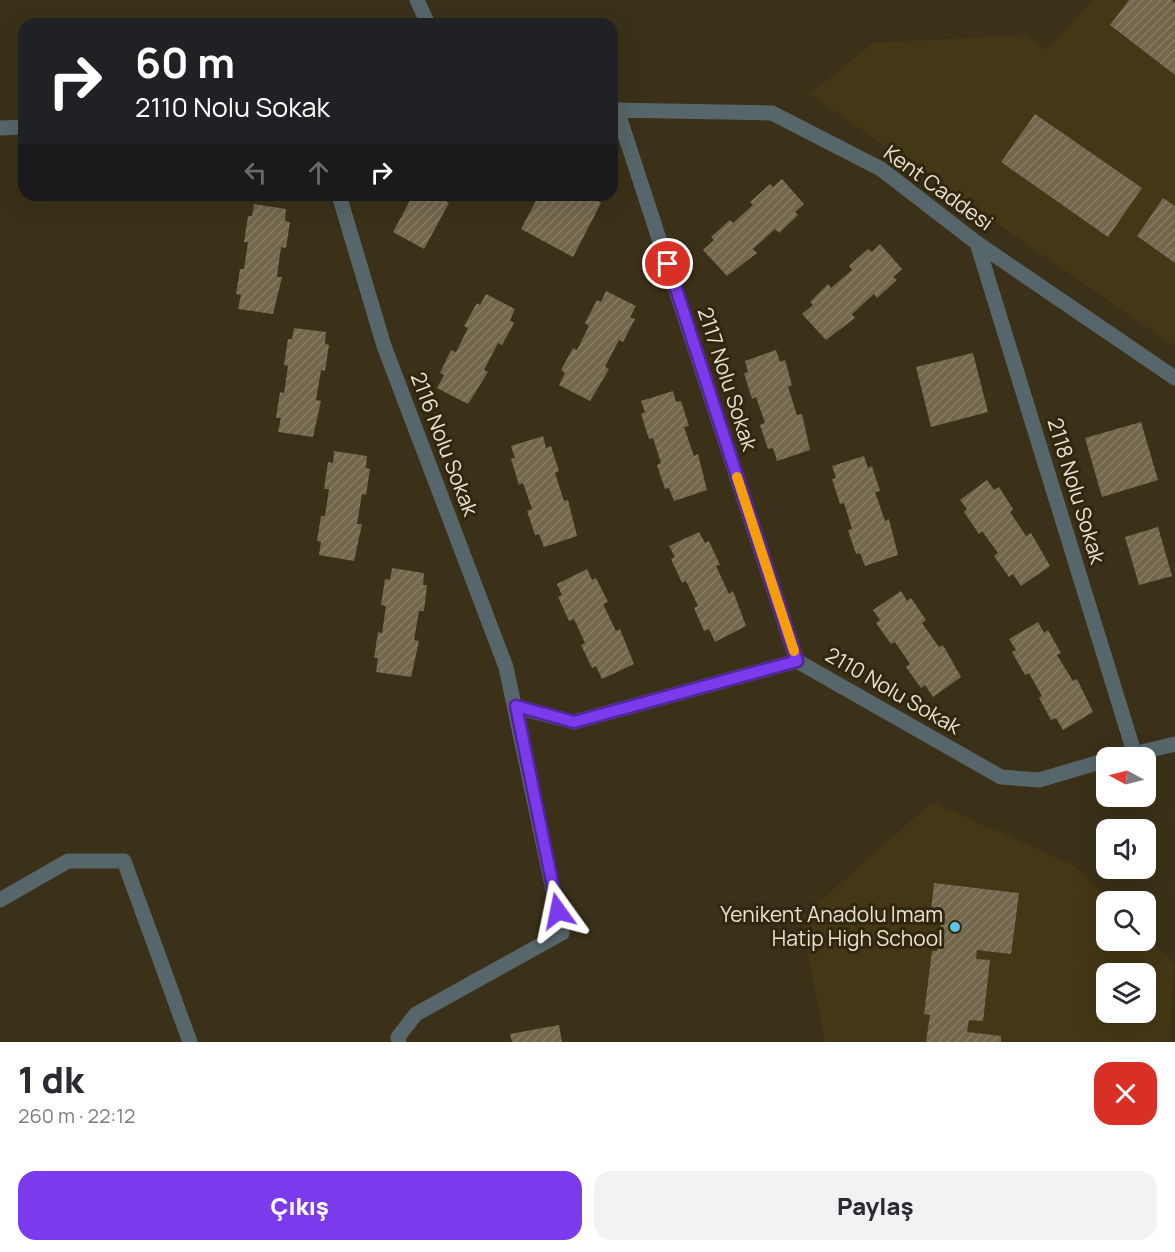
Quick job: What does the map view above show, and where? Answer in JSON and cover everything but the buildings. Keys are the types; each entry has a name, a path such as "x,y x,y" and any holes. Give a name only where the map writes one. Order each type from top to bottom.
{"street":[{"path":"417,0 425,18"},
{"name":"Kent Caddesi","path":"618,110 772,113 881,169 977,243 1175,378"},
{"name":"2117 Nolu Sokak","path":"618,119 797,661"},
{"path":"0,128 18,127"},
{"name":"2116 Nolu Sokak","path":"341,201 384,346 506,667 562,933 416,1014 398,1037 399,1042"},
{"name":"2118 Nolu Sokak","path":"977,243 1132,747"},
{"name":"2110 Nolu Sokak","path":"516,706 574,722 797,661 1001,777 1040,780 1096,763"},
{"path":"1156,748 1175,744"},
{"path":"0,900 68,861 124,861 190,1042"}],"shaded area":[{"path":"1093,0 1175,0 1175,347 810,94 873,43 1025,35 1047,50"},
{"name":"Yenikent Anadolu Imam Hatip High School","path":"932,802 1075,866 1101,891 1096,891 1096,951 1156,951 1156,946 1175,964 1169,1042 825,1042 801,918"}],"slow traffic":[{"path":"737,477 794,651"}],"place":[{"name":"Yenikent Anadolu Imam Hatip High School","path":"955,927"}],"route":[{"path":"558,911 516,706 574,722 797,661 668,264"}]}
